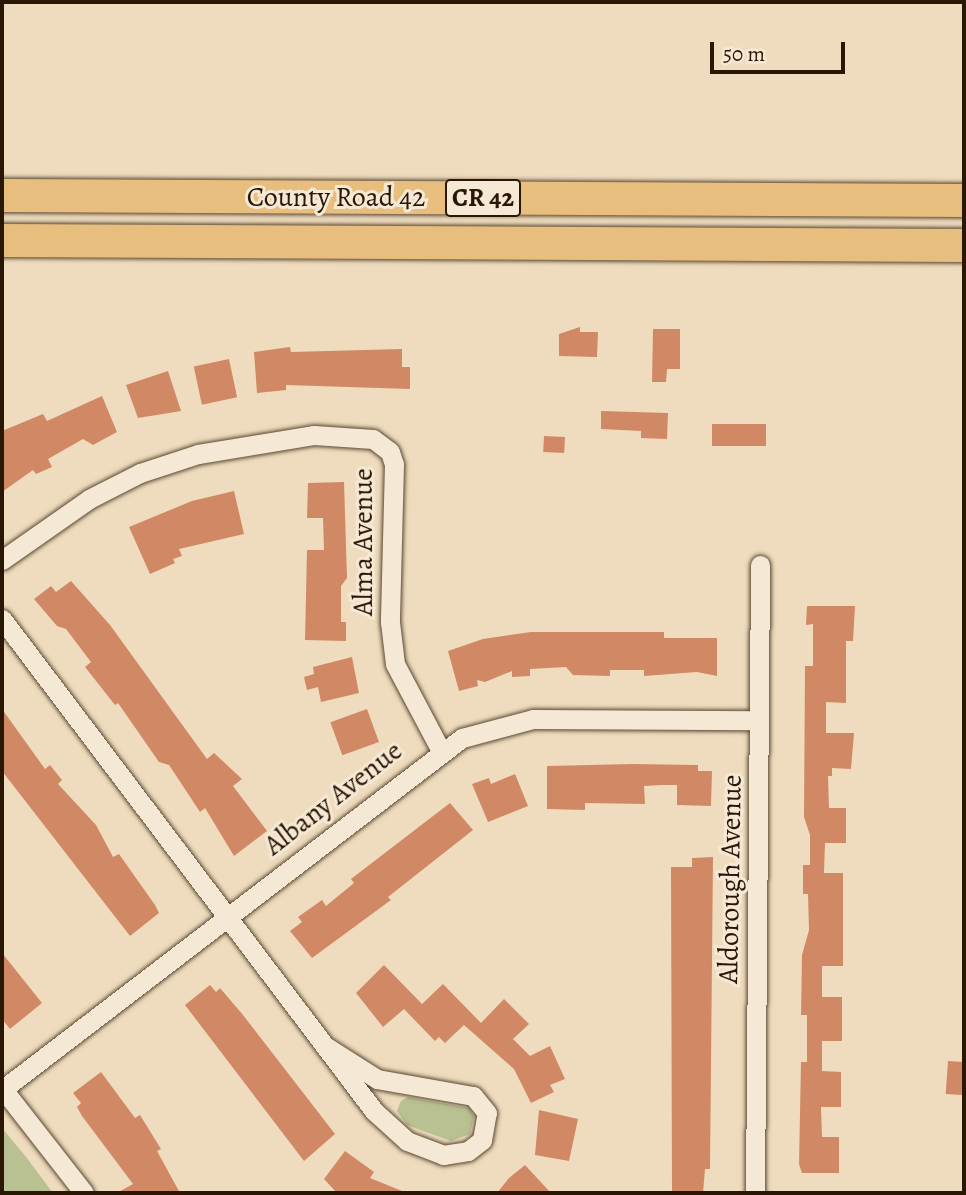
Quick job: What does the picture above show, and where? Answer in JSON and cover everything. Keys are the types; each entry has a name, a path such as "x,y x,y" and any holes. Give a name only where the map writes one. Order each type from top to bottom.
{"highway":[{"name":"County Road 42","path":"2,195 964,200"},
{"path":"2,219 160,196"},
{"path":"626,243 627,199"},
{"name":"County Road 42","path":"2,240 964,244"}],"street":[{"name":"Alma Avenue","path":"2,560 89,499 140,473 198,454 314,435 373,439 390,453 394,464 390,622 395,664 441,751"},
{"name":"Aldorough Avenue","path":"755,1193 760,565"},
{"path":"2,619 224,918 374,1111 407,1141 455,1156 482,1140 487,1113 473,1096 377,1079 325,1046"},
{"name":"Albany Avenue","path":"2,1088 441,751 485,729 533,719 760,720"},
{"path":"2,1088 84,1193"}],"green space":[{"path":"408,1097 469,1108 474,1116 470,1134 451,1141 407,1125 397,1111 401,1101"},
{"path":"2,1128 26,1157 53,1193 2,1193"}],"building":[{"path":"580,327 580,332 598,332 597,357 559,356 559,334"},
{"path":"653,329 680,329 680,369 667,369 666,382 652,382"},
{"path":"290,347 291,352 402,349 402,367 410,367 410,389 286,385 286,390 257,393 254,352"},
{"path":"229,359 237,397 202,405 194,366"},
{"path":"168,371 181,411 138,418 126,385"},
{"path":"102,396 117,432 93,445 83,439 48,459 52,467 36,474 33,470 2,492 2,431 43,414 47,421"},
{"path":"601,411 668,413 667,439 641,438 641,431 601,429"},
{"path":"712,424 766,424 766,446 712,446"},
{"path":"544,436 565,437 564,453 543,452"},
{"path":"344,482 347,578 341,586 341,622 346,622 346,641 305,640 307,550 324,550 323,518 307,518 308,483"},
{"path":"234,491 244,534 179,549 182,556 173,559 175,563 150,574 129,527 192,501"},
{"path":"71,581 110,625 207,759 214,753 242,779 233,786 267,831 234,856 205,808 200,812 169,765 159,762 118,703 115,705 85,667 91,662 66,629 57,626 34,599 51,586 56,592"},
{"path":"807,606 855,606 853,641 846,641 846,703 826,702 826,733 854,733 851,769 832,768 832,776 828,776 829,808 846,808 846,843 825,843 824,873 843,873 843,966 822,966 822,997 842,997 842,1041 822,1041 822,1071 841,1072 841,1107 821,1107 822,1137 839,1137 839,1173 802,1173 799,1164 801,1062 807,1062 807,1015 801,1015 802,955 809,930 808,894 803,894 803,865 810,865 810,835 804,817 805,666 813,666 813,624 806,625"},
{"path":"531,632 664,632 664,638 717,638 717,676 697,672 644,676 644,670 610,670 610,676 573,675 566,667 530,669 530,676 512,677 512,671 485,682 477,680 478,686 459,691 448,651 483,639"},
{"path":"352,657 359,693 321,702 318,687 307,690 304,677 314,674 313,667"},
{"path":"2,709 45,769 50,765 62,780 58,784 96,825 113,857 119,854 155,905 159,913 130,936 2,771"},
{"path":"367,709 379,742 342,755 330,722"},
{"path":"698,765 698,771 712,771 711,806 677,805 677,785 662,785 644,786 645,804 585,803 585,810 547,809 547,766"},
{"path":"515,774 528,806 488,822 472,784 489,778 491,784"},
{"path":"450,803 473,830 388,897 391,900 312,958 290,931 302,922 298,917 322,900 326,906 354,883 351,879"},
{"path":"713,857 710,1169 705,1169 703,1193 672,1193 671,867 692,867 692,858"},
{"path":"2,953 42,1003 10,1029 2,1019"},
{"path":"384,965 422,1004 443,984 481,1023 504,999 529,1024 513,1039 530,1056 550,1046 565,1079 550,1085 554,1092 531,1103 514,1069 464,1025 445,1043 439,1037 435,1041 404,1009 383,1027 356,993"},
{"path":"210,985 216,992 220,988 243,1015 335,1134 304,1161 185,1005"},
{"path":"948,1061 964,1062 962,1095 946,1094"},
{"path":"101,1072 135,1118 140,1115 161,1149 157,1151 180,1193 117,1193 133,1184 82,1116 77,1107 81,1103 73,1093"},
{"path":"539,1110 578,1119 569,1161 535,1155"},
{"path":"345,1151 374,1172 370,1178 407,1193 337,1193 324,1179"},
{"path":"525,1165 551,1193 497,1193 509,1178"}]}
